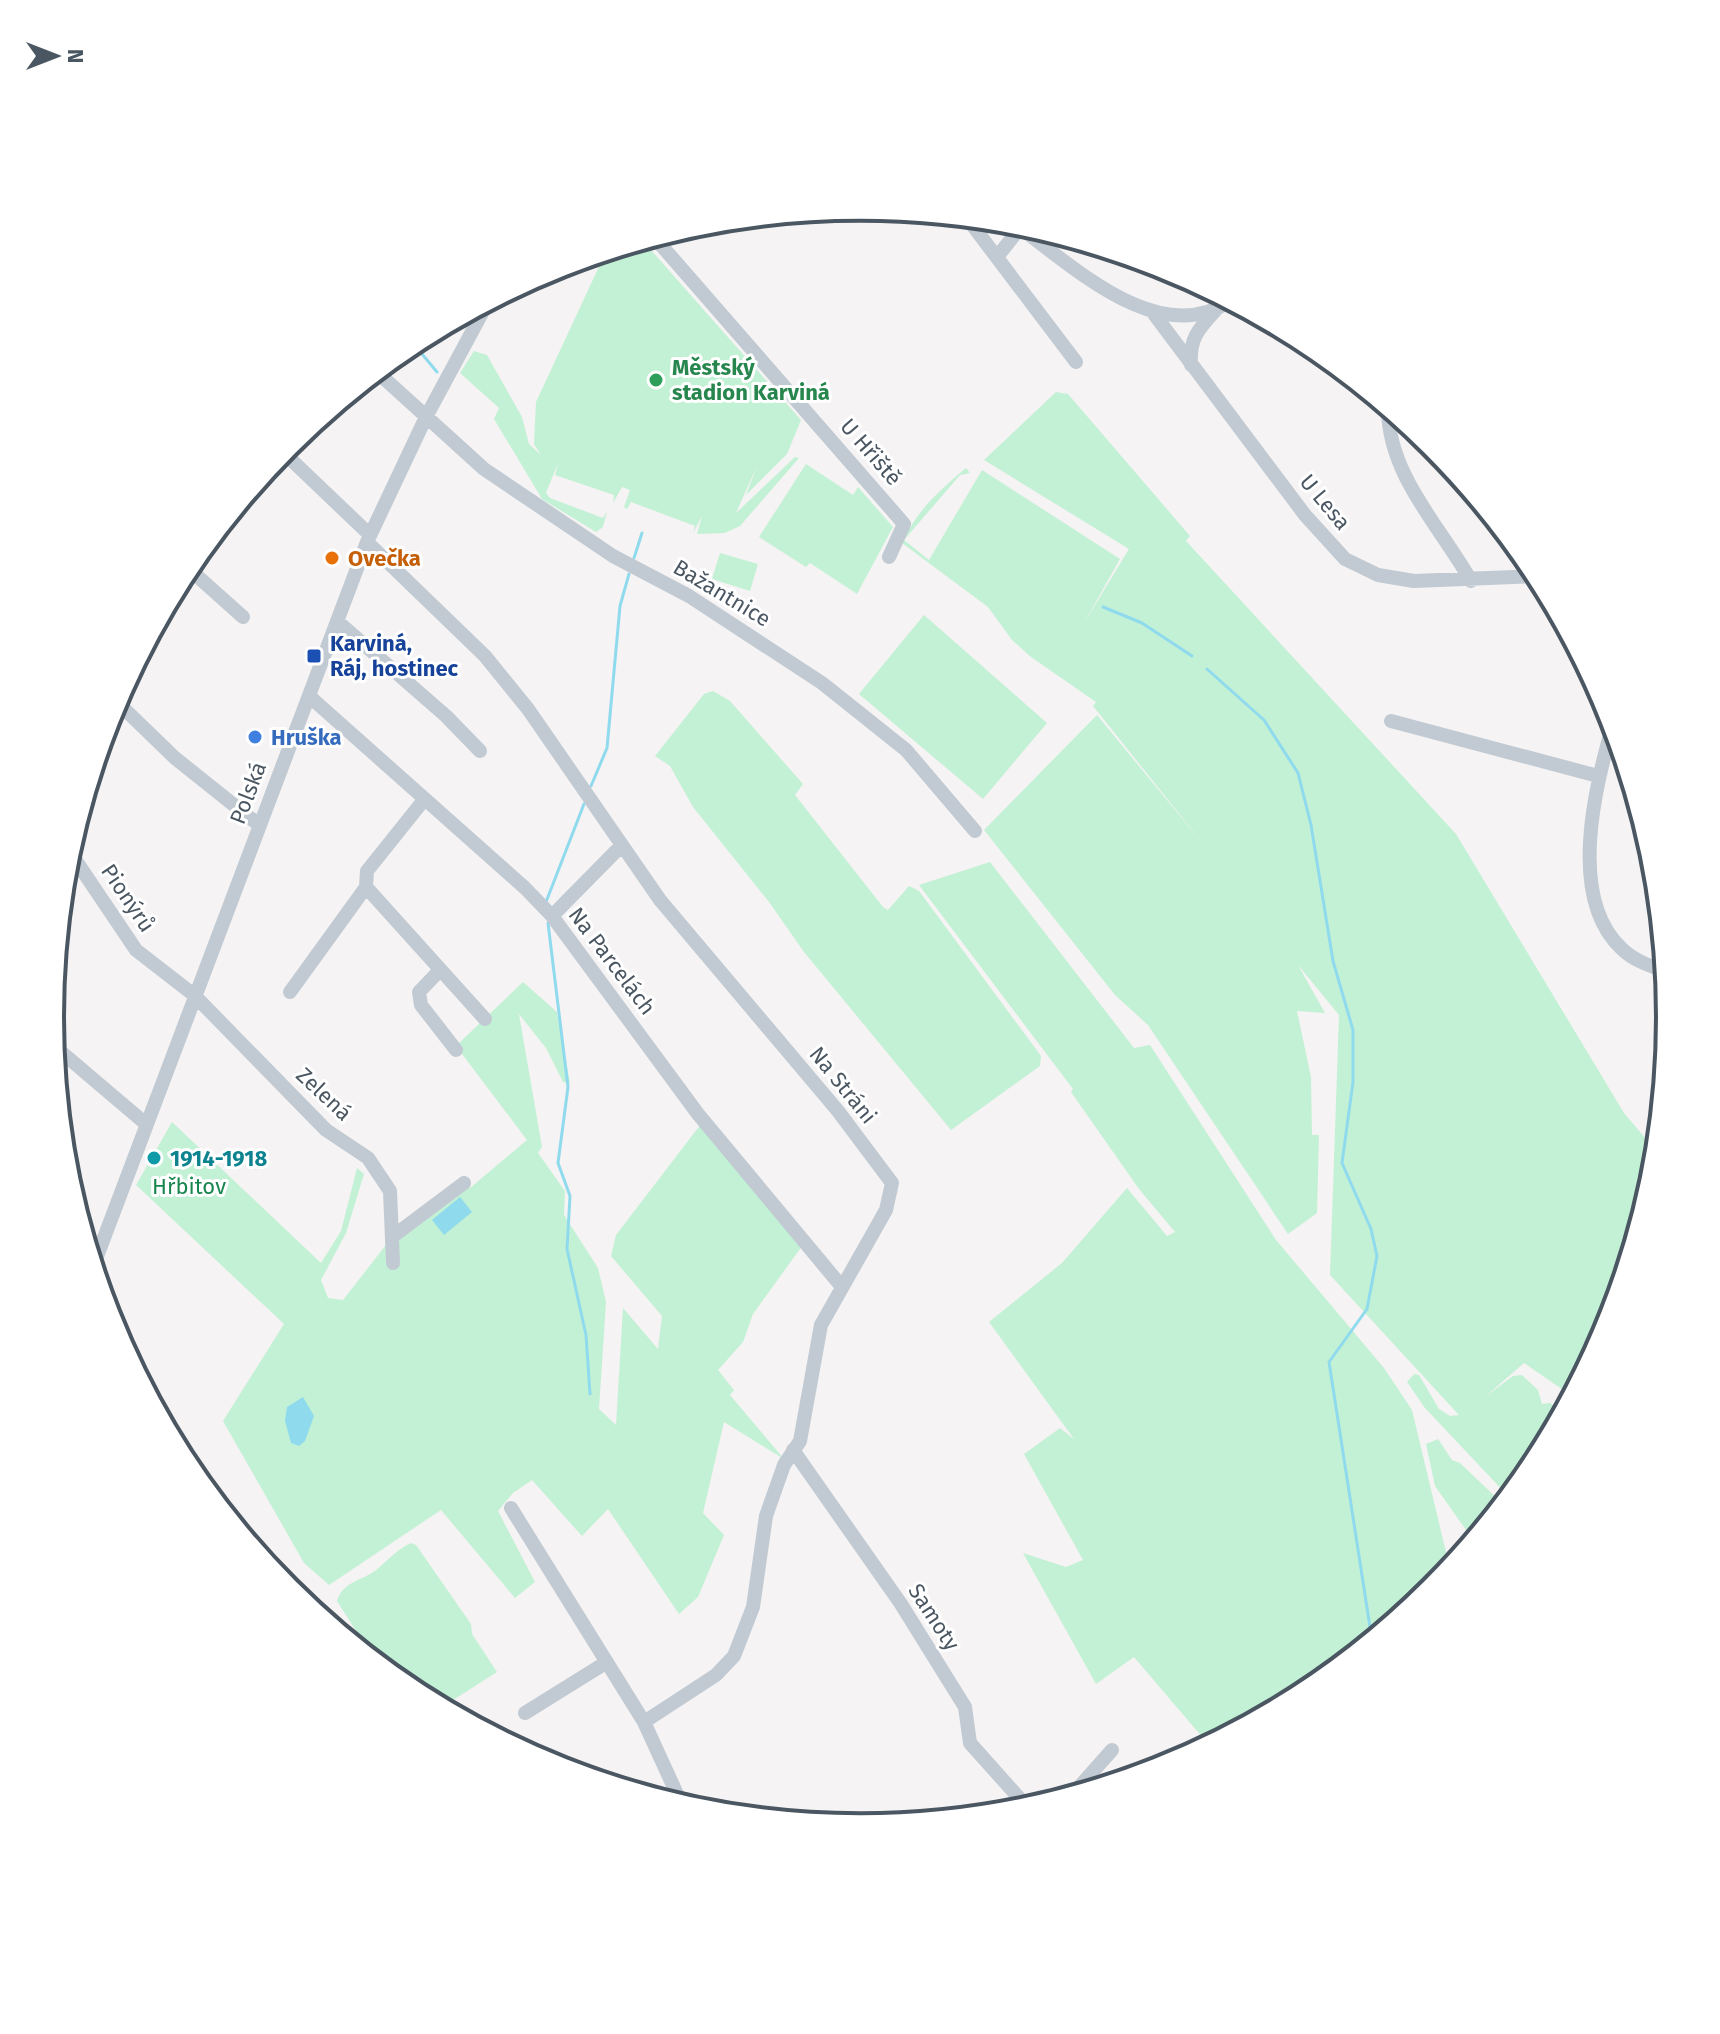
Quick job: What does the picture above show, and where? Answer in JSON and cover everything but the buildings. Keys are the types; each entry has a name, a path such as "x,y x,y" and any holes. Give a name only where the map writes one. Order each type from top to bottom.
{"street":[{"path":"976,230 1076,362"},
{"path":"997,257 1010,235"},
{"path":"1040,242 1122,299 1154,314 1185,316 1216,311"},
{"name":"U Hřiště","path":"662,246 904,524 889,557"},
{"path":"1191,365 1190,348 1196,331 1221,308"},
{"name":"U Lesa","path":"1154,314 1305,515 1345,559 1378,575 1414,581 1523,577"},
{"name":"Polská","path":"99,1250 369,538 475,321"},
{"name":"Bažantnice","path":"384,379 484,469 588,539 689,596 822,683 906,750 975,831"},
{"path":"1391,425 1398,458 1421,507 1471,581"},
{"name":"Na Stráni","path":"291,460 485,656 528,709 695,945 838,1111 892,1183 886,1210 821,1325 800,1441 793,1450 766,1516 753,1607 734,1656 716,1675 644,1722"},
{"path":"197,576 243,617"},
{"path":"337,621 446,716 480,751"},
{"name":"Na Parcelách","path":"309,696 423,801 525,888 552,916 698,1114 842,1287"},
{"path":"126,710 175,758 259,825"},
{"path":"1391,721 1598,776"},
{"path":"1607,744 1598,776 1591,821 1595,899 1608,932 1622,949 1654,965"},
{"path":"290,992 366,887 367,871 423,801"},
{"path":"552,916 622,845"},
{"name":"Pionýrů","path":"79,865 136,950 194,995"},
{"path":"366,887 485,1019"},
{"path":"440,970 419,992 421,1005 456,1050"},
{"name":"Zelená","path":"194,995 326,1130 368,1158 390,1191 393,1263"},
{"path":"65,1056 146,1124"},
{"path":"392,1237 464,1183"},
{"name":"Samoty","path":"793,1450 901,1604 965,1707 970,1743 1018,1797"},
{"path":"511,1508 644,1722 676,1791"},
{"path":"525,1713 607,1662"},
{"path":"1085,1780 1112,1750"}],"green space":[{"name":"Městský stadion Karviná","path":"650,249 801,420 787,454 746,495 757,466 736,513 795,457 799,458 740,526 725,533 697,534 702,516 693,533 695,526 631,502 627,509 624,507 630,490 622,487 613,503 614,495 555,475 558,463 546,493 550,498 603,518 607,511 603,527 596,532 542,499 494,419 499,408 460,373 474,351 487,355 522,417 529,444 541,455 534,444 536,402 600,265"},
{"path":"1056,392 1068,394 1190,536 1186,541 1456,834 1624,1113 1646,1139 1629,1223 1614,1273 1563,1390 1524,1363 1486,1396 1513,1376 1522,1375 1538,1390 1542,1404 1554,1406 1501,1489 1425,1408 1407,1382 1414,1374 1419,1375 1439,1409 1450,1416 1459,1415 1330,1275 1339,1015 1298,965 1325,1013 1297,1011 1311,1077 1312,1135 1319,1135 1317,1213 1288,1234 1148,1025 1115,995 984,830 1097,715 1204,845 1093,706 1096,702 1031,657 1012,640 988,607 902,543 922,511 966,468 970,473 960,475 904,540 929,560 982,470 1120,559 1084,623 1129,549 984,460"},
{"path":"806,464 853,495 858,487 893,527 857,594 810,563 806,567 759,537"},
{"path":"720,553 758,564 750,591 712,579"},
{"path":"924,615 1047,723 983,799 859,694"},
{"path":"713,691 730,701 803,784 795,795 883,907 888,910 909,886 919,891 1041,1056 1040,1066 951,1130 804,952 769,902 693,807 670,766 655,756 704,694"},
{"path":"990,862 1134,1048 1150,1045 1276,1240 1384,1368 1412,1410 1447,1554 1423,1580 1345,1649 1258,1706 1201,1736 1134,1657 1096,1684 1023,1553 1066,1567 1083,1560 1024,1454 1060,1428 1074,1439 989,1322 1062,1263 1127,1188 1167,1236 1175,1232 1139,1189 1071,1092 1073,1089 919,885"},
{"name":"Hřbitov","path":"523,982 557,1012 570,1083 563,1082 546,1048 519,1014 542,1147 538,1153 565,1191 564,1215 598,1268 606,1302 599,1409 616,1425 623,1308 658,1349 662,1316 611,1256 616,1235 701,1124 802,1246 753,1314 743,1342 718,1370 734,1390 730,1395 784,1459 724,1422 703,1513 724,1535 698,1597 679,1614 608,1509 582,1536 532,1480 513,1493 498,1511 535,1582 515,1598 441,1510 329,1585 304,1563 223,1421 284,1324 136,1185 172,1122 321,1263 341,1231 357,1168 364,1174 346,1233 321,1280 328,1298 343,1300 389,1241 466,1185 470,1188 527,1140 456,1046"},
{"path":"1438,1439 1452,1460 1460,1463 1496,1497 1467,1531 1435,1486 1426,1444"},
{"path":"411,1543 416,1545 471,1624 472,1634 497,1672 453,1700 360,1637 337,1601 348,1585 376,1570"}],"water":[{"path":"460,1197 472,1212 444,1235 432,1220"},
{"path":"303,1397 314,1416 305,1441 299,1446 291,1443 285,1421 287,1407"}],"waterway":[{"path":"421,353 437,372"},
{"path":"634,558 642,533"},
{"path":"591,786 607,748 620,606 629,574"},
{"path":"1103,607 1142,623 1192,656"},
{"path":"1207,669 1264,720 1298,773 1311,825 1333,961 1353,1030 1353,1082 1342,1163 1371,1229 1377,1256 1367,1309 1329,1362 1370,1628"},
{"path":"546,902 584,804"},
{"path":"548,923 568,1087 558,1163 570,1196 567,1249 586,1335 590,1394"}],"place":[{"name":"Městský stadion Karviná","path":"656,380"},
{"name":"Ovečka","path":"332,558"},
{"name":"Karviná, Ráj, hostinec","path":"314,656"},
{"name":"Hruška","path":"255,737"},
{"name":"1914-1918","path":"154,1158"}]}
